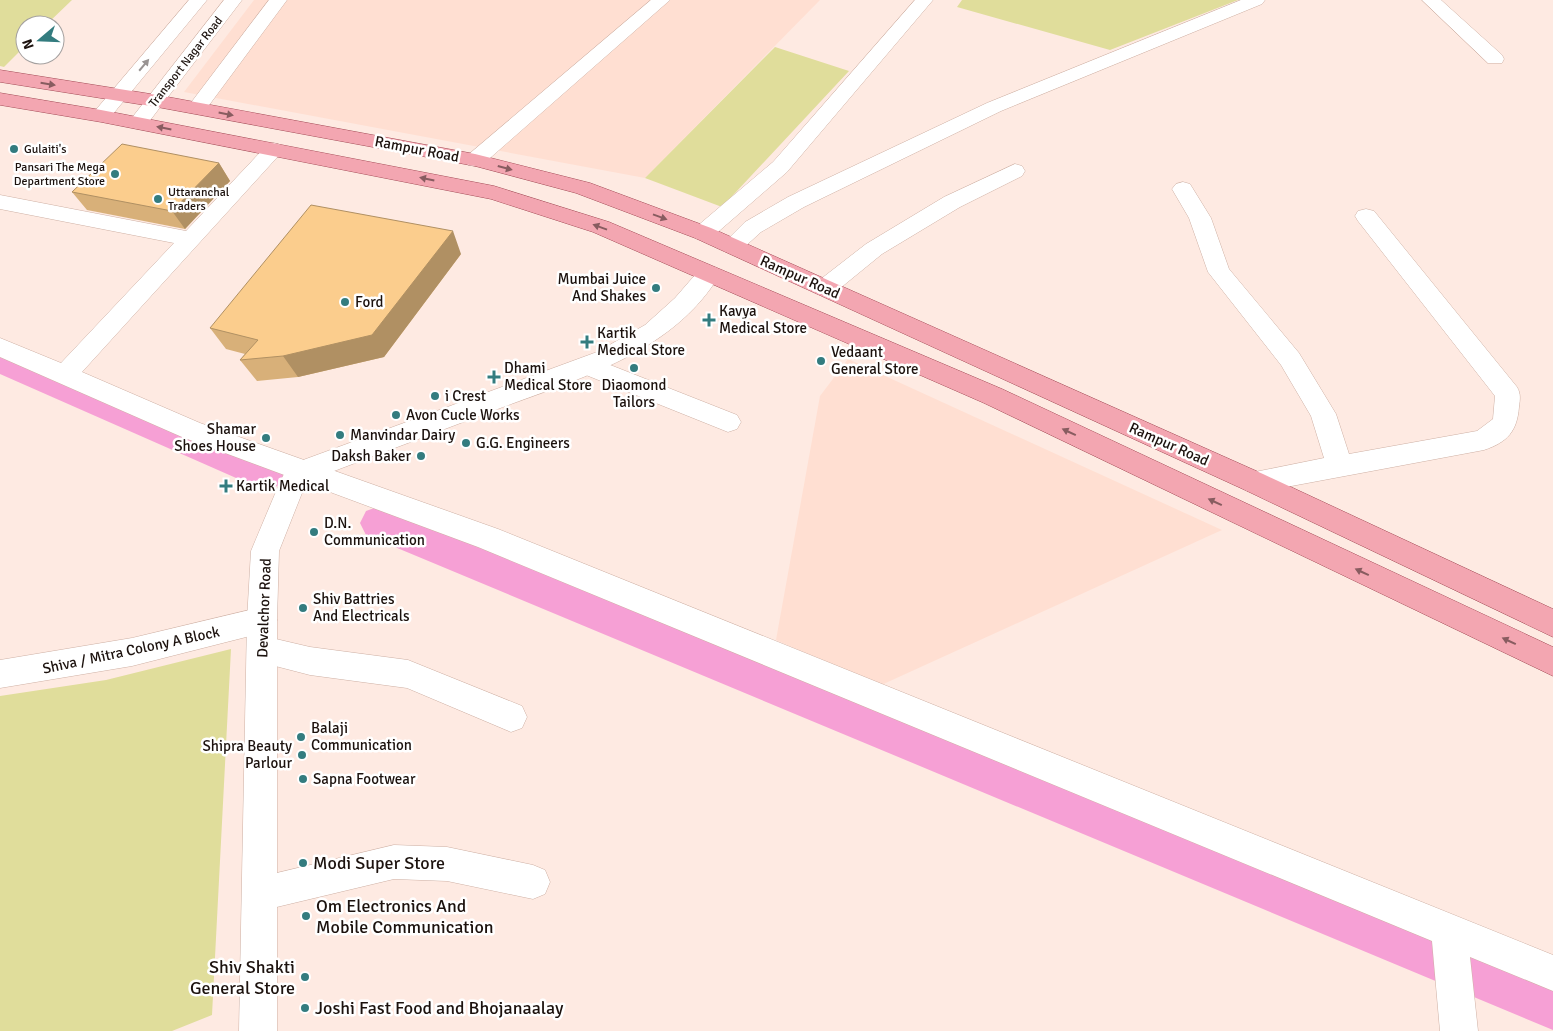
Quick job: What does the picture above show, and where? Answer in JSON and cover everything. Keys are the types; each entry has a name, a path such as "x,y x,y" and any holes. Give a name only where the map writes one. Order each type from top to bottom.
{"main road":[{"name":"Rampur Road","path":"0,76 197,108 475,160 583,188 703,233 732,246 1254,482 1553,623"},
{"path":"0,99 138,123 494,193 601,227 993,396 1553,662"},
{"path":"454,185 475,160"},
{"path":"709,274 732,246"}],"street":[{"name":"Transport Nagar Road","path":"101,116 198,0"},
{"name":"Transport Nagar Road","path":"138,123 233,0"},
{"path":"197,108 278,0"},
{"path":"475,160 661,0"},
{"path":"703,233 780,167 924,0"},
{"path":"732,246 753,227 796,202 994,107 1256,0"},
{"path":"1431,0 1495,59"},
{"path":"65,375 274,149"},
{"path":"825,288 874,249 952,202 1016,171"},
{"path":"1183,189 1200,218 1219,272 1290,359 1323,414 1340,467"},
{"path":"0,202 190,239"},
{"path":"1254,482 1484,440 1505,424 1508,394 1467,340 1366,216"},
{"path":"304,471 590,366 653,331 683,304 709,274"},
{"path":"0,347 191,430 488,538 1058,769 1450,951 1553,973"},
{"path":"590,366 728,422"},
{"name":"Devalchor Road","path":"258,1031 262,620 265,551 293,482 304,471"},
{"name":"Shiva / Mitra Colony A Block","path":"0,674 57,667 213,633 262,620"},
{"path":"262,650 310,661 408,674 511,717"},
{"path":"260,894 394,862 447,864 533,882"},
{"path":"1450,951 1459,1031"}],"shaded area":[{"path":"0,0 72,0 56,15 15,15 15,56 4,67 0,66"},
{"path":"254,0 820,0 645,178 184,92"},
{"path":"962,0 1238,0 1110,50 957,7"},
{"path":"775,47 849,71 722,207 645,178"},
{"path":"848,359 1222,530 879,686 776,640 820,396"},
{"path":"231,649 212,1015 172,1031 0,1031 0,696 106,680"}],"building":[{"path":"122,144 219,163 172,211 72,192"},
{"name":"Ford","path":"311,205 453,231 372,335 283,356 240,360 258,340 210,328"}],"waterway":[{"path":"0,359 266,474"},
{"path":"380,523 1553,1003"}],"place":[{"name":"Gulaiti's","path":"14,149"},
{"name":"Pansari The Mega Department Store","path":"115,174"},
{"name":"Uttaranchal Traders","path":"158,199"},
{"name":"Mumbai Juice And Shakes","path":"656,288"},
{"name":"Ford","path":"345,302"},
{"name":"Kavya Medical Store","path":"709,320"},
{"name":"Kartik Medical Store","path":"587,342"},
{"name":"Vedaant General Store","path":"821,361"},
{"name":"Diaomond Tailors","path":"634,368"},
{"name":"Dhami Medical Store","path":"494,377"},
{"name":"i Crest","path":"435,396"},
{"name":"Avon Cucle Works","path":"396,415"},
{"name":"Manvindar Dairy","path":"340,435"},
{"name":"Shamar Shoes House","path":"266,438"},
{"name":"G.G. Engineers","path":"466,443"},
{"name":"Daksh Baker","path":"421,456"},
{"name":"Kartik Medical","path":"226,486"},
{"name":"D.N. Communication","path":"314,532"},
{"name":"Shiv Battries And Electricals","path":"303,608"},
{"name":"Balaji Communication","path":"301,737"},
{"name":"Shipra Beauty Parlour","path":"302,755"},
{"name":"Sapna Footwear","path":"303,779"},
{"name":"Modi Super Store","path":"303,863"},
{"name":"Om Electronics And Mobile Communication","path":"306,916"},
{"name":"Shiv Shakti General Store","path":"305,977"},
{"name":"Joshi Fast Food and Bhojanaalay","path":"305,1008"}]}
